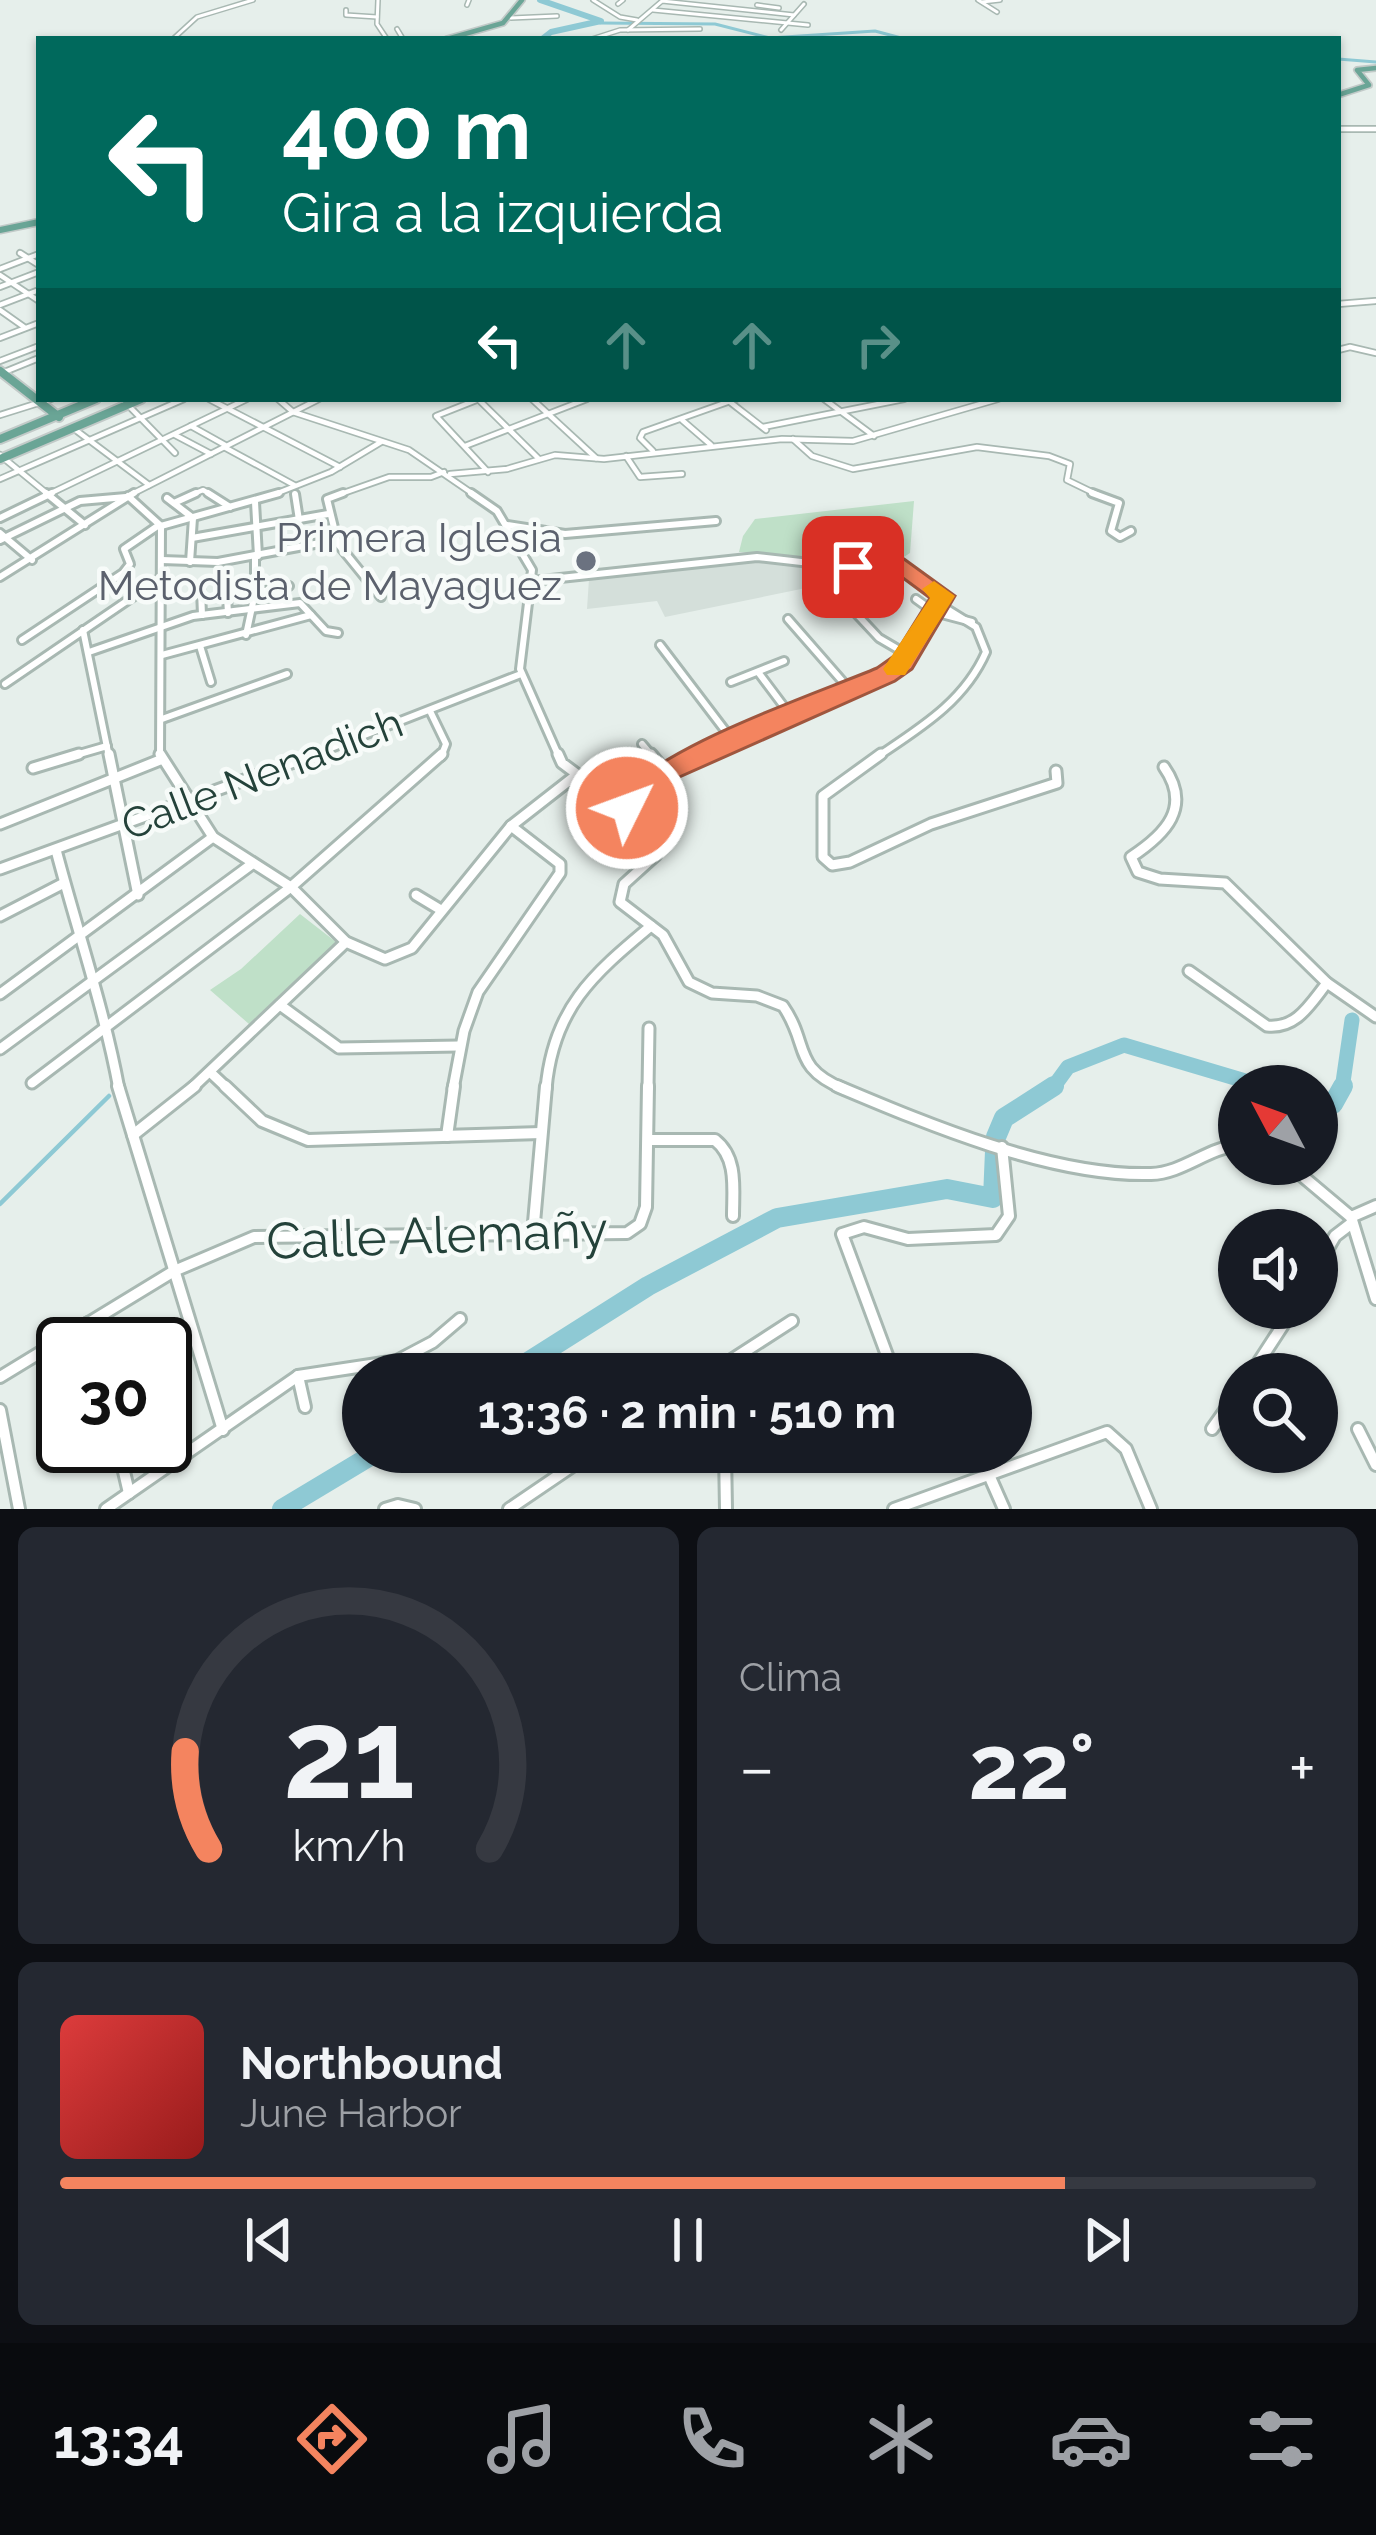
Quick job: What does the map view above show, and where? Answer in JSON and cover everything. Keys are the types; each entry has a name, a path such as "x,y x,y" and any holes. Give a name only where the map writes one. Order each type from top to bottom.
{"main road":[{"path":"457,36 494,27 511,17 522,0"},
{"path":"1341,93 1369,86 1357,70 1373,69"},
{"path":"0,230 36,223"},
{"path":"3,374 36,400"},
{"path":"0,439 89,402"},
{"path":"1,457 125,402"},
{"path":"40,403 73,428"}],"street":[{"path":"174,36 212,9 253,0"},
{"path":"378,0 377,16 385,36"},
{"path":"593,0 634,24 700,29"},
{"path":"980,1 1000,0"},
{"path":"600,36 634,24 662,1 794,15"},
{"path":"980,1 997,12"},
{"path":"781,30 804,4"},
{"path":"528,17 536,5"},
{"path":"757,5 779,8"},
{"path":"346,10 346,15 377,16"},
{"path":"542,17 547,10"},
{"path":"652,10 808,25"},
{"path":"511,17 557,16"},
{"path":"1341,129 1376,129"},
{"path":"20,253 36,265"},
{"path":"36,255 0,272 36,299"},
{"path":"0,286 36,270"},
{"path":"26,328 0,308 36,291"},
{"path":"1341,304 1375,301 1375,312"},
{"path":"0,338 36,324"},
{"path":"0,361 36,347"},
{"path":"1341,349 1376,353"},
{"path":"3,374 36,359"},
{"path":"125,402 175,454"},
{"path":"0,478 177,402"},
{"path":"214,402 340,467"},
{"path":"0,518 241,402"},
{"path":"281,402 293,412 409,450 490,506 508,525 528,560 532,581 521,674 562,763 650,829 657,850 654,861 624,884 620,902 663,935 684,977 712,993 766,998 783,1006 804,1062 821,1079 953,1133 1113,1171 1160,1174 1218,1148"},
{"path":"0,577 128,496 313,402"},
{"path":"471,402 437,414 488,472"},
{"path":"482,402 539,459"},
{"path":"535,402 597,459"},
{"path":"465,446 579,402"},
{"path":"653,452 640,437 725,402"},
{"path":"733,402 776,439"},
{"path":"828,402 875,437"},
{"path":"764,427 891,402"},
{"path":"381,597 336,540 327,499 334,494 395,476 488,472 555,455 597,459 792,438 844,442 988,402"},
{"path":"0,415 40,403"},
{"path":"681,419 712,446"},
{"path":"191,426 295,490"},
{"path":"73,428 149,485"},
{"path":"173,434 212,454"},
{"path":"792,438 820,459 859,470 884,469 980,446 1058,457 1070,464 1067,480 1072,486 1120,503 1111,531 1120,537 1131,531"},
{"path":"22,640 123,573 130,564 124,549 160,525 295,490 382,442"},
{"path":"626,456 640,477 682,474"},
{"path":"1,457 85,525"},
{"path":"193,518 170,501 203,490 230,508"},
{"path":"295,490 298,520"},
{"path":"32,560 2,537 85,500 128,496 160,525 160,760 213,837 291,887 346,942 377,958 398,956 412,948 511,826 575,776"},
{"path":"246,635 255,593 255,502"},
{"path":"192,538 328,514"},
{"path":"190,562 193,518"},
{"path":"508,525 565,534 716,521"},
{"path":"162,560 256,556 336,540"},
{"path":"532,581 757,557 845,567 904,567 944,596 908,655 892,672 665,771 627,808"},
{"path":"5,684 161,577"},
{"path":"226,579 228,613"},
{"path":"255,593 289,586"},
{"path":"201,590 202,615"},
{"path":"916,598 972,622 982,634 982,654 957,700 880,760 823,796 823,857 832,865 850,862 931,824 1057,783 1057,771"},
{"path":"89,652 162,624 302,602 326,631 338,634"},
{"path":"851,608 879,638 908,655"},
{"path":"162,655 311,615"},
{"path":"788,619 850,690"},
{"path":"83,630 138,896"},
{"path":"660,645 733,741"},
{"path":"200,646 212,682"},
{"path":"731,682 784,661"},
{"path":"758,672 791,716"},
{"path":"162,719 286,674"},
{"name":"Calle Nenadich","path":"0,869 189,804 521,674"},
{"path":"32,1083 291,887 441,758 446,744 430,711"},
{"path":"642,744 665,771"},
{"path":"33,768 107,746"},
{"path":"0,824 160,760"},
{"path":"1164,767 1179,797 1176,819 1131,857 1133,867 1165,882 1214,879 1225,883 1327,983 1376,1017"},
{"path":"447,1136 459,1046 486,978 560,873 560,864 511,826"},
{"path":"0,994 213,837"},
{"path":"56,850 133,1135 223,1430"},
{"path":"0,1049 252,864"},
{"path":"0,916 64,883"},
{"path":"416,895 441,910"},
{"path":"533,1234 549,1055 564,1013 590,977 651,926"},
{"path":"133,1135 211,1073 346,942"},
{"path":"1189,971 1274,1029 1286,1029 1327,983"},
{"path":"280,1005 339,1048 459,1046"},
{"name":"Calle Alemañy","path":"98,1317 174,1271 247,1239 278,1233 617,1235 635,1229 646,1207 650,1028"},
{"path":"211,1073 262,1121 290,1135 330,1141 542,1132"},
{"path":"648,1140 724,1144 730,1157 733,1216"},
{"path":"886,1353 841,1235 864,1227 908,1239 996,1235 1009,1216 1002,1147"},
{"path":"1312,1185 1352,1220 1376,1299"},
{"path":"1338,1233 1376,1206"},
{"path":"106,1509 298,1376 330,1366 394,1363 460,1319"},
{"path":"742,1353 792,1321"},
{"name":"Calle Alemañy","path":"0,1377 36,1355"},
{"path":"298,1376 305,1407"},
{"path":"0,1409 19,1509"},
{"path":"1213,1429 1218,1422"},
{"path":"1358,1430 1376,1465"},
{"path":"894,1509 1107,1432 1126,1449 1151,1509"},
{"path":"124,1473 129,1493"},
{"path":"508,1509 562,1473"},
{"path":"726,1473 727,1509"},
{"path":"989,1474 1004,1509"},
{"path":"385,1509 398,1505 415,1509"}],"shaded area":[{"path":"750,560 849,569 850,579 665,617 657,601 587,609 589,579"}],"green space":[{"path":"914,501 910,553 893,564 739,552 755,519"},
{"path":"300,914 336,942 249,1024 210,990 241,969"}],"waterway":[{"path":"540,0 601,21 546,36"},
{"path":"600,23 715,24 762,36"},
{"path":"800,36 875,31 894,36"},
{"path":"1341,59 1376,62"},
{"path":"1342,1087 1352,1020"},
{"path":"1052,1089 1068,1067 1124,1045 1218,1073"},
{"path":"996,1137 1004,1118 1054,1086"},
{"path":"1338,1095 1342,1087"},
{"path":"0,1204 109,1096"},
{"path":"542,1353 648,1286 777,1218 947,1189 993,1198 995,1151"},
{"path":"282,1509 342,1473"}],"slow traffic":[{"path":"896,669 944,596 934,589"}],"place":[{"name":"Primera Iglesia Metodista de Mayaguez","path":"586,561"}],"route":[{"path":"627,808 665,771 886,675 903,662 944,596 904,567 853,567"}]}
